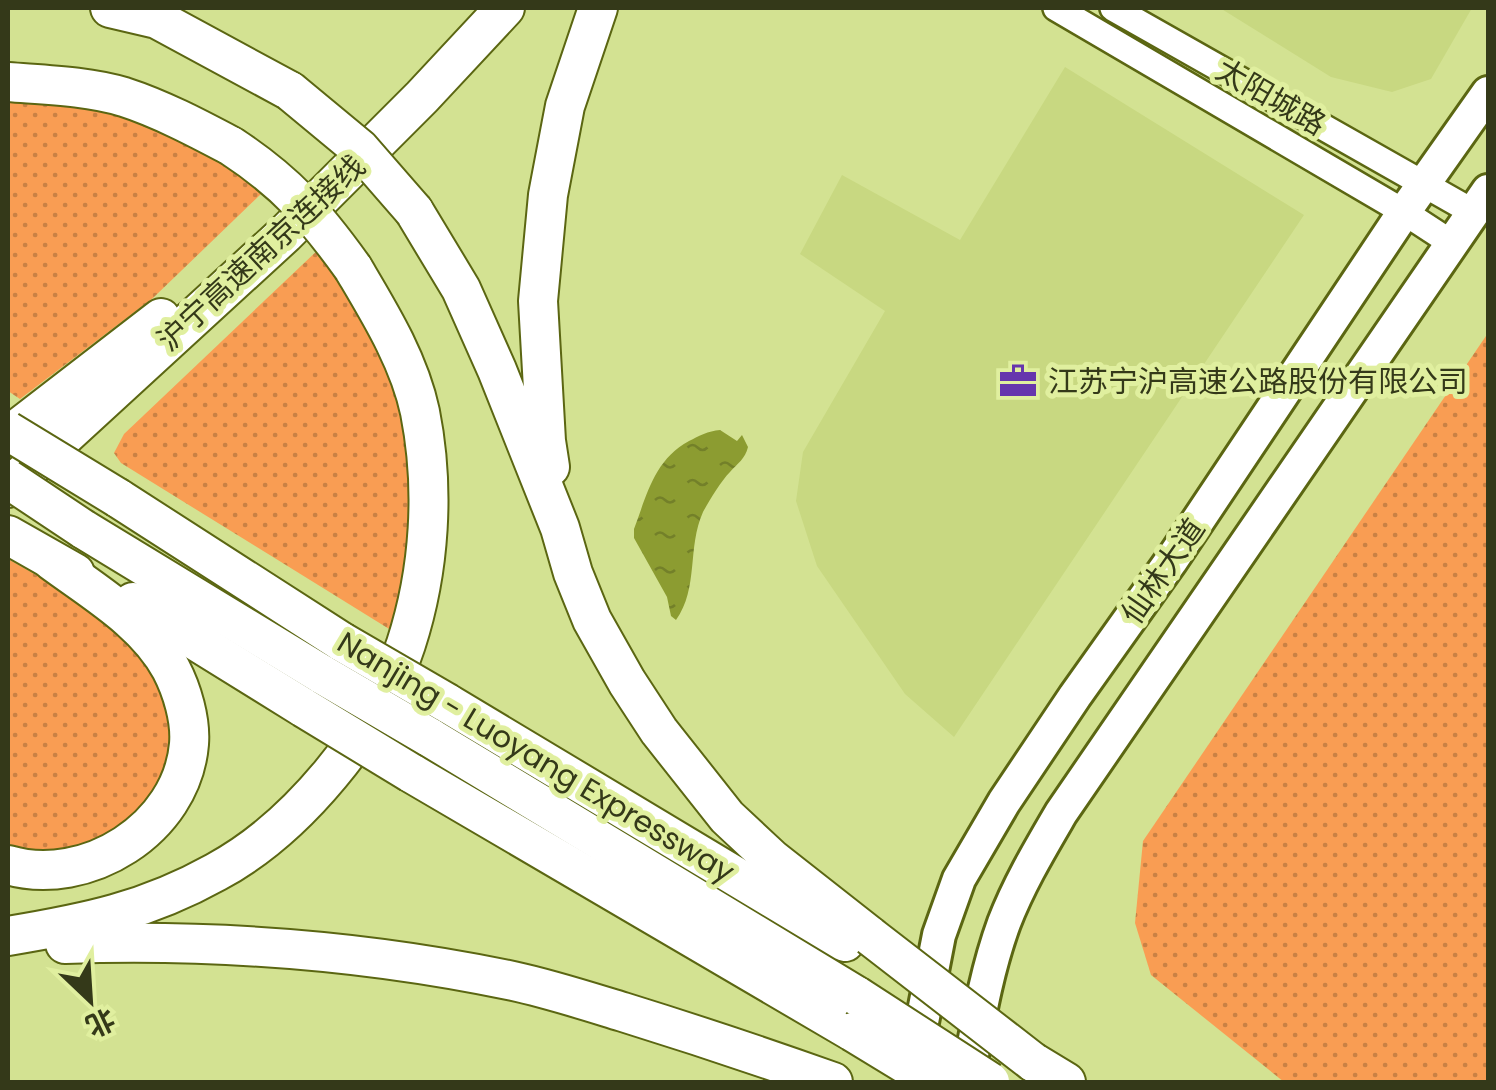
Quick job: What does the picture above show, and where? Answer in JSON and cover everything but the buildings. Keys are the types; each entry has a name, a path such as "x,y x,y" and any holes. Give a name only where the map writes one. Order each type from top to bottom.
{"highway":[{"path":"110,8 157,19 290,91 360,149 414,212 461,289 497,370 592,620 659,731 727,816 867,945"},
{"name":"沪宁高速南京连接线","path":"8,458 163,317 325,159 470,8"},
{"name":"沪宁高速南京连接线","path":"8,488 286,234 505,8"},
{"path":"560,528 546,440 538,301 548,194 565,106 598,8"},
{"path":"8,82 71,86 124,97 181,120 262,167 304,205 353,268 383,318 408,376 419,410 426,457 429,518 423,580 406,646 380,702 336,768 306,802 265,840 178,892 127,912 8,936"},
{"path":"8,514 216,317 286,234"},
{"path":"8,434 163,317"},
{"name":"Nanjing - Luoyang Expressway","path":"8,434 118,498 342,642 867,945 1066,1082"},
{"name":"Nanjing - Luoyang Expressway","path":"8,479 83,530 430,737 855,1014 990,1082"},
{"path":"8,535 118,610 152,641 172,670 179,689 189,744 169,801 148,828 126,845 94,862 57,871 8,865"},
{"path":"52,562 145,608 411,773 855,1014 934,1082"},
{"path":"8,946 148,941 268,946 400,960 516,982 598,1004 833,1082"}],"main road":[{"name":"仙林大道","path":"911,1082 939,935 960,879 1004,802 1488,92"},
{"name":"仙林大道","path":"967,1082 986,980 1026,874 1081,784 1481,202"}],"street":[{"name":"太阳城路","path":"1056,8 1453,244"},
{"name":"太阳城路","path":"1113,8 1424,184 1481,202"}],"shaded area":[{"path":"1220,8 1472,8 1431,79 1392,92 1331,77"},
{"name":"江苏宁沪高速公路股份有限公司","path":"1065,67 1304,215 954,737 905,694 817,566 796,501 803,452 885,311 800,254 842,175 960,240"},
{"path":"8,99 58,99 126,117 203,146 262,193 153,298 20,399 8,391"},
{"path":"321,247 346,281 400,392 411,440 409,564 394,632 121,463 114,453 124,434"},
{"path":"1488,333 1488,1082 1284,1082 1151,975 1135,923 1143,841"},
{"path":"8,559 68,593 143,649 176,720 160,800 83,853 8,851"}],"water":[{"path":"720,430 737,441 742,435 748,447 703,512 695,539 688,595 676,620 634,538 634,529 653,479 667,458 689,441"}],"place":[{"name":"江苏宁沪高速公路股份有限公司","path":"1018,381"}]}
